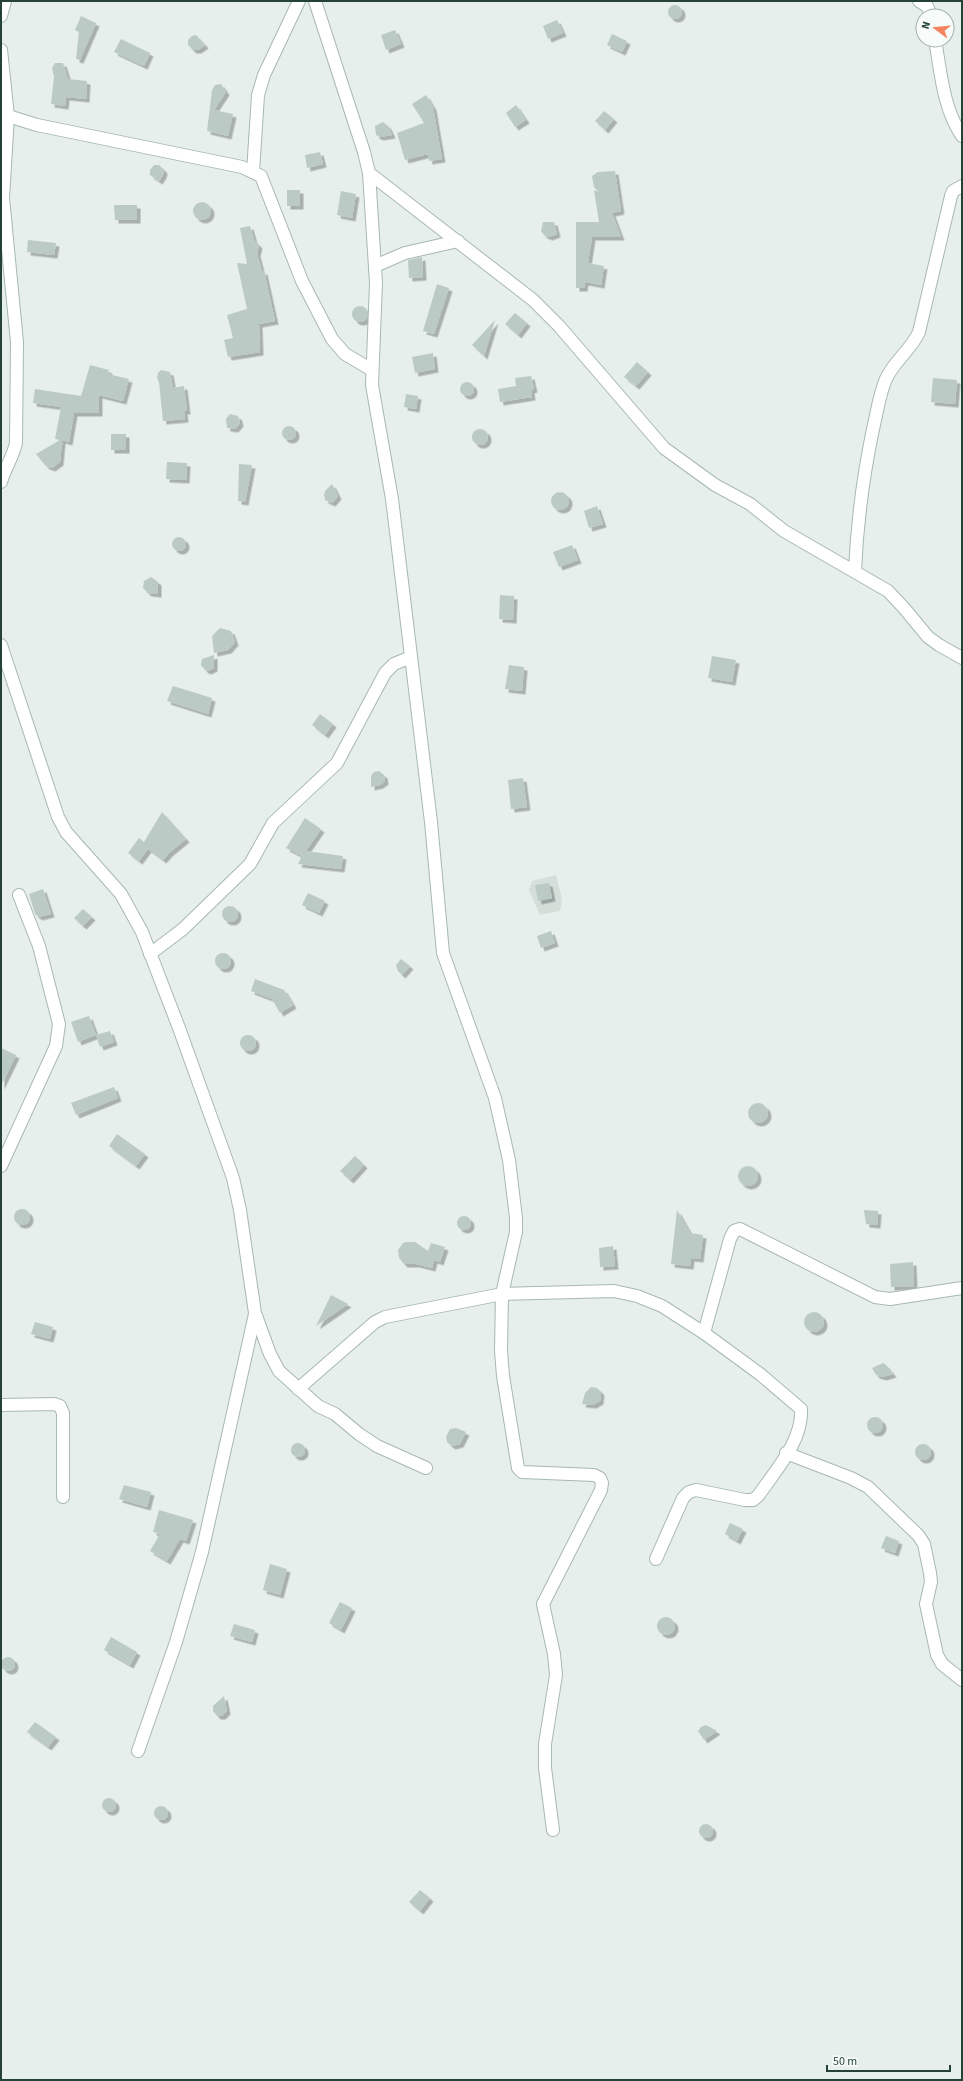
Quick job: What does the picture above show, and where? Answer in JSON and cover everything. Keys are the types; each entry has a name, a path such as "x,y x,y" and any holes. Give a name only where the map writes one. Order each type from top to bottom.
{"street":[{"path":"1,16 5,1"},
{"path":"254,172 258,95 264,75 300,1"},
{"path":"315,1 364,152 369,174 376,308 372,385 392,499 431,822 443,953 495,1098 510,1160 516,1232 502,1294 501,1351 503,1376 518,1468 522,1472 594,1476 600,1478 602,1483 601,1490 543,1604 554,1654 556,1675 545,1744 546,1768 554,1830"},
{"path":"919,1 928,8"},
{"path":"936,48 946,103 954,124 962,136"},
{"path":"1,50 8,116 3,198 17,342 16,442 14,454 5,470 1,482"},
{"path":"8,116 37,125 242,168 261,176 302,281 332,339 345,354 372,370"},
{"path":"369,174 533,300 559,326 664,448 715,485 750,504 784,531 888,591 933,641 962,658"},
{"path":"855,571 856,528 863,476 881,394 893,367 916,340 951,196 953,191 962,186"},
{"path":"375,266 405,253 458,241"},
{"path":"1,645 58,817 66,832 121,894 142,932 179,1028 233,1178 240,1210 256,1313 270,1354 279,1371 318,1406 335,1414 359,1434 377,1446 426,1468"},
{"path":"150,954 182,929 250,864 273,823 337,763 384,673 394,664 411,657"},
{"path":"1,1166 56,1046 59,1024 39,946 19,895"},
{"path":"704,1333 730,1239 734,1231 740,1229 875,1297 890,1299 962,1288"},
{"path":"298,1389 375,1322 385,1317 502,1294 614,1291 638,1296 662,1306 704,1333 760,1374 801,1409 800,1428 786,1454 758,1496 753,1500 745,1500 696,1490 689,1492 684,1498 656,1559"},
{"path":"138,1751 176,1642 202,1552 256,1313"},
{"path":"1,1405 54,1404 60,1406 63,1413 63,1497"},
{"path":"786,1454 851,1478 868,1487 918,1535 924,1544 930,1573 931,1582 926,1604 937,1655 942,1664 962,1680"}],"shaded area":[{"path":"556,875 562,899 560,911 540,915 529,890 532,881"}],"building":[{"path":"672,5 678,5 682,9 682,15 678,19 672,19 668,15 668,9"},
{"path":"81,16 96,23 80,60 76,59 79,32 75,30"},
{"path":"557,20 563,33 548,39 543,26"},
{"path":"395,30 401,44 386,50 381,35"},
{"path":"612,34 627,41 622,52 607,45"},
{"path":"196,35 205,45 198,50 193,50 188,45 188,40 192,36"},
{"path":"121,39 150,53 144,66 114,52"},
{"path":"55,63 63,63 68,79 87,81 86,99 66,97 65,106 51,104 54,77 52,68"},
{"path":"221,84 226,92 214,110 233,114 228,136 207,131 212,90 215,85"},
{"path":"426,95 433,107 442,159 429,161 428,154 405,160 397,133 424,123 412,104"},
{"path":"516,105 526,120 515,127 506,113"},
{"path":"604,111 614,119 605,130 595,121"},
{"path":"383,122 388,126 392,135 380,137 376,135 375,126"},
{"path":"320,152 323,164 307,168 305,155"},
{"path":"154,165 159,165 164,170 159,181 150,175 150,170"},
{"path":"615,171 621,211 612,213 621,237 592,237 588,263 604,266 601,285 585,282 584,288 576,288 576,222 599,222 594,190 599,192 594,187 592,176 598,172"},
{"path":"287,190 300,190 300,206 287,206"},
{"path":"341,191 356,194 352,218 337,215"},
{"path":"202,202 208,205 211,211 208,217 202,220 196,217 193,211 196,205"},
{"path":"114,205 137,205 137,220 115,220"},
{"path":"543,222 554,222 557,234 549,237 544,235 541,231"},
{"path":"250,226 254,240 259,245 257,253 262,272 264,271 275,321 259,324 260,352 228,357 224,340 233,338 227,315 247,309 237,263 247,264 240,228"},
{"path":"28,240 56,243 54,255 27,252"},
{"path":"422,257 423,277 409,278 408,260"},
{"path":"437,284 449,288 434,334 423,331"},
{"path":"360,306 366,308 368,314 366,320 360,322 354,320 352,314 354,308"},
{"path":"515,313 527,323 518,335 505,324"},
{"path":"495,320 484,356 472,345"},
{"path":"433,353 435,369 415,373 412,357"},
{"path":"637,362 648,372 636,386 624,377"},
{"path":"90,365 109,370 108,374 129,379 123,401 99,395 99,413 74,413 69,442 62,440 60,462 52,468 46,466 36,454 60,440 55,439 61,407 33,403 35,389 81,396"},
{"path":"161,370 170,372 173,388 184,386 187,411 184,411 185,419 163,421 159,382 157,378 158,373"},
{"path":"531,376 534,389 531,390 532,397 500,402 498,389 516,386 515,378"},
{"path":"933,378 957,380 955,404 931,402"},
{"path":"464,382 470,382 474,386 474,392 470,396 464,396 460,392 460,386"},
{"path":"406,394 418,396 416,409 404,407"},
{"path":"230,414 238,416 239,419 240,423 235,429 227,428 226,419"},
{"path":"286,426 292,426 296,430 296,436 292,440 286,440 282,436 282,430"},
{"path":"477,429 483,429 488,434 486,443 483,445 477,445 472,440 472,434"},
{"path":"111,434 126,434 126,450 111,450"},
{"path":"167,462 187,463 186,480 166,479"},
{"path":"239,464 252,465 245,502 238,501"},
{"path":"332,484 338,496 332,503 325,500 324,495 325,491"},
{"path":"560,492 566,495 569,501 566,507 560,510 554,507 551,501 554,495"},
{"path":"597,506 603,524 589,528 584,511"},
{"path":"176,537 182,537 186,541 186,547 182,551 176,551 172,547 172,541"},
{"path":"572,545 578,560 559,567 553,552"},
{"path":"151,577 158,582 158,594 148,593 143,588 144,581"},
{"path":"500,595 514,596 513,620 499,619"},
{"path":"220,628 231,631 235,642 228,650 214,653 212,636"},
{"path":"214,655 214,668 208,671 205,670 201,665 202,659"},
{"path":"712,656 736,660 732,682 708,678"},
{"path":"509,665 524,667 522,691 505,689"},
{"path":"173,686 212,698 208,714 167,701"},
{"path":"320,714 333,724 325,735 312,725"},
{"path":"379,771 384,775 385,781 380,785 371,787 371,776 374,772"},
{"path":"523,778 527,807 511,809 508,780"},
{"path":"162,812 186,839 163,860 148,849 139,861 128,853 139,838 144,842"},
{"path":"305,818 321,829 306,851 343,856 341,869 298,864 302,856 286,848"},
{"path":"549,883 552,898 538,901 535,885"},
{"path":"43,889 51,914 39,917 35,914 29,894"},
{"path":"308,893 325,901 319,913 302,905"},
{"path":"230,906 237,911 238,914 233,921 230,922 223,917 222,914 227,907"},
{"path":"83,909 92,917 83,926 74,918"},
{"path":"551,931 555,943 541,948 537,936"},
{"path":"223,953 230,958 231,961 226,968 223,969 216,964 215,961 220,954"},
{"path":"401,959 410,966 402,975 398,971 396,965"},
{"path":"255,979 284,990 293,1005 280,1013 272,999 251,991"},
{"path":"89,1016 96,1035 78,1042 71,1022"},
{"path":"110,1031 114,1042 100,1047 96,1035"},
{"path":"248,1035 255,1040 256,1043 251,1050 248,1051 241,1046 240,1043 245,1036"},
{"path":"1,1048 16,1055 1,1086"},
{"path":"114,1087 118,1098 76,1115 71,1103"},
{"path":"758,1103 765,1106 768,1113 765,1120 758,1123 751,1120 748,1113 751,1106"},
{"path":"117,1134 145,1154 136,1166 109,1146"},
{"path":"355,1156 364,1165 350,1180 340,1171"},
{"path":"748,1166 755,1169 758,1176 755,1183 748,1186 741,1183 738,1176 741,1169"},
{"path":"22,1209 28,1211 30,1217 28,1223 22,1225 16,1223 14,1217 16,1211"},
{"path":"677,1210 690,1233 703,1235 700,1259 691,1258 690,1266 671,1264"},
{"path":"864,1210 878,1211 877,1225 866,1224"},
{"path":"461,1216 467,1216 471,1220 471,1226 467,1230 461,1230 457,1226 457,1220"},
{"path":"415,1242 428,1251 431,1243 445,1247 440,1262 434,1260 432,1268 416,1264 404,1264 399,1258 398,1250 403,1243"},
{"path":"613,1246 615,1266 600,1267 599,1248"},
{"path":"913,1262 914,1286 891,1287 890,1264"},
{"path":"331,1295 348,1304 316,1326"},
{"path":"810,1312 818,1312 824,1318 824,1326 818,1332 810,1332 804,1326 804,1318"},
{"path":"35,1322 53,1327 50,1339 31,1334"},
{"path":"883,1363 893,1374 883,1377 876,1375 872,1368"},
{"path":"591,1387 597,1388 601,1392 600,1401 593,1405 582,1404 585,1393"},
{"path":"875,1417 881,1419 883,1425 881,1431 875,1433 869,1431 867,1425 869,1419"},
{"path":"456,1428 466,1432 460,1444 452,1446 447,1442 446,1437 450,1429"},
{"path":"295,1443 301,1443 305,1447 305,1453 301,1457 295,1457 291,1453 291,1447"},
{"path":"923,1444 930,1449 931,1452 926,1459 923,1460 916,1455 915,1452 920,1445"},
{"path":"124,1485 151,1492 147,1507 119,1499"},
{"path":"159,1510 193,1520 186,1541 180,1539 167,1561 150,1551 160,1534 153,1532"},
{"path":"730,1523 743,1529 737,1541 725,1534"},
{"path":"886,1536 899,1541 895,1553 881,1548"},
{"path":"270,1564 287,1569 280,1595 263,1590"},
{"path":"340,1602 352,1608 341,1630 329,1623"},
{"path":"666,1617 672,1620 675,1626 672,1632 666,1635 660,1632 657,1626 660,1620"},
{"path":"234,1624 255,1630 252,1642 230,1636"},
{"path":"111,1637 137,1652 130,1665 104,1650"},
{"path":"5,1657 11,1657 15,1661 15,1667 11,1671 5,1671 1,1667 1,1661"},
{"path":"224,1696 227,1711 222,1716 217,1716 213,1711 213,1706"},
{"path":"35,1722 56,1737 48,1747 27,1732"},
{"path":"706,1725 717,1731 704,1740 698,1731 701,1727"},
{"path":"106,1798 112,1798 116,1802 116,1808 112,1812 106,1812 102,1808 102,1802"},
{"path":"158,1806 164,1806 168,1810 168,1816 164,1820 158,1820 154,1816 154,1810"},
{"path":"703,1824 709,1824 713,1828 713,1834 709,1838 703,1838 699,1834 699,1828"},
{"path":"420,1890 430,1898 420,1911 409,1902"}]}
